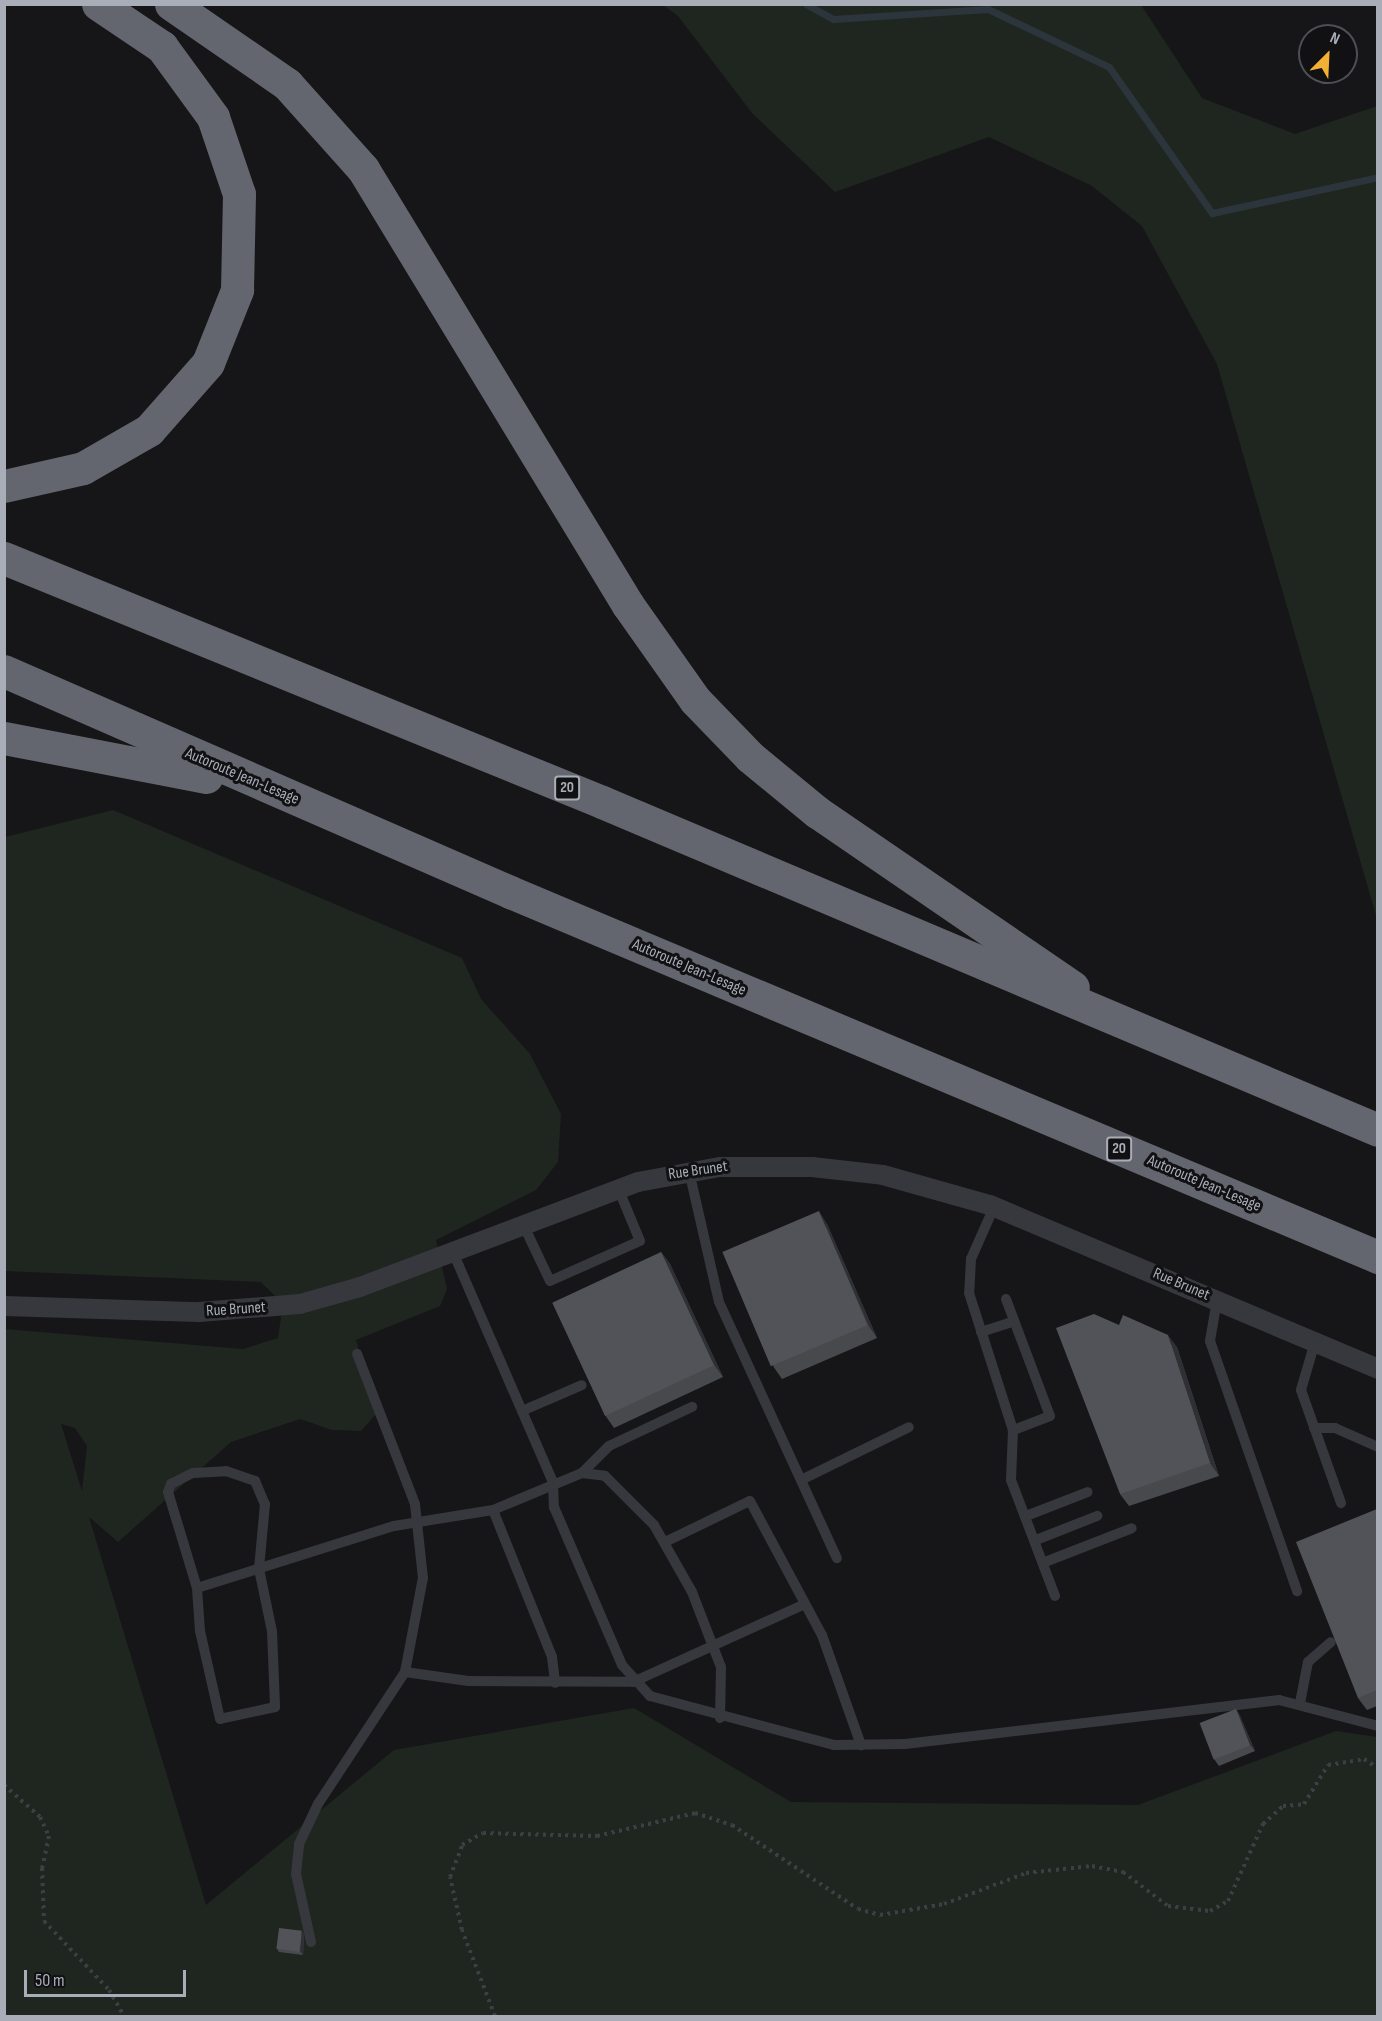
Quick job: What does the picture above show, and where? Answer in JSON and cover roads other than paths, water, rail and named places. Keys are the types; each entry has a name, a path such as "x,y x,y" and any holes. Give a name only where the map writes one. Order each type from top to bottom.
{"highway":[{"path":"4,486 83,468 149,430 208,363 237,290 239,194 213,117 168,53 98,4"},
{"path":"171,4 287,84 363,169 628,605 713,720 833,824 1126,1024"},
{"name":"20","path":"4,558 1377,1130"},
{"name":"Autoroute Jean-Lesage","path":"4,671 283,795 1377,1257"},
{"path":"4,738 283,795"}],"street":[{"name":"Rue Brunet","path":"4,1306 180,1312 271,1308 336,1295 522,1222 618,1188 689,1171 763,1165 851,1170 994,1207 1377,1369"}],"lane":[{"path":"689,1171 711,1282 837,1558"},
{"path":"522,1222 550,1281 640,1241 618,1188"},
{"path":"994,1207 968,1273 981,1332 1013,1430 1011,1480 1045,1562 1055,1596"},
{"path":"452,1250 553,1482 554,1507 633,1682 650,1696 808,1742 861,1745 904,1744 1255,1701 1300,1703 1377,1726"},
{"path":"1006,1299 1050,1416 1013,1430"},
{"path":"1217,1300 1210,1341 1297,1592"},
{"path":"981,1332 1014,1321"},
{"path":"1315,1342 1300,1380 1314,1428 1341,1503"},
{"path":"311,1942 296,1874 299,1844 318,1804 373,1729 405,1671 423,1578 420,1523 357,1354"},
{"path":"522,1411 582,1385"},
{"path":"197,1588 394,1526 493,1510 553,1482 582,1473 609,1446 692,1407"},
{"path":"801,1480 909,1427"},
{"path":"1314,1428 1335,1428 1377,1447"},
{"path":"193,1473 239,1474 262,1491 265,1533 259,1569 272,1631 275,1707 220,1719 197,1588 168,1492 171,1485 193,1473"},
{"path":"582,1473 614,1482 665,1542 715,1647 723,1689 720,1718"},
{"path":"1026,1515 1088,1492"},
{"path":"665,1542 750,1501 843,1683 861,1745"},
{"path":"493,1510 552,1657 555,1683"},
{"path":"1036,1540 1096,1516"},
{"path":"1045,1562 1132,1528"},
{"path":"405,1671 468,1681 633,1682 715,1647 803,1605"},
{"path":"1300,1703 1308,1662 1331,1642"}],"waterway":[{"path":"806,4 833,19 988,9 1109,67 1212,213 1378,177"}]}
